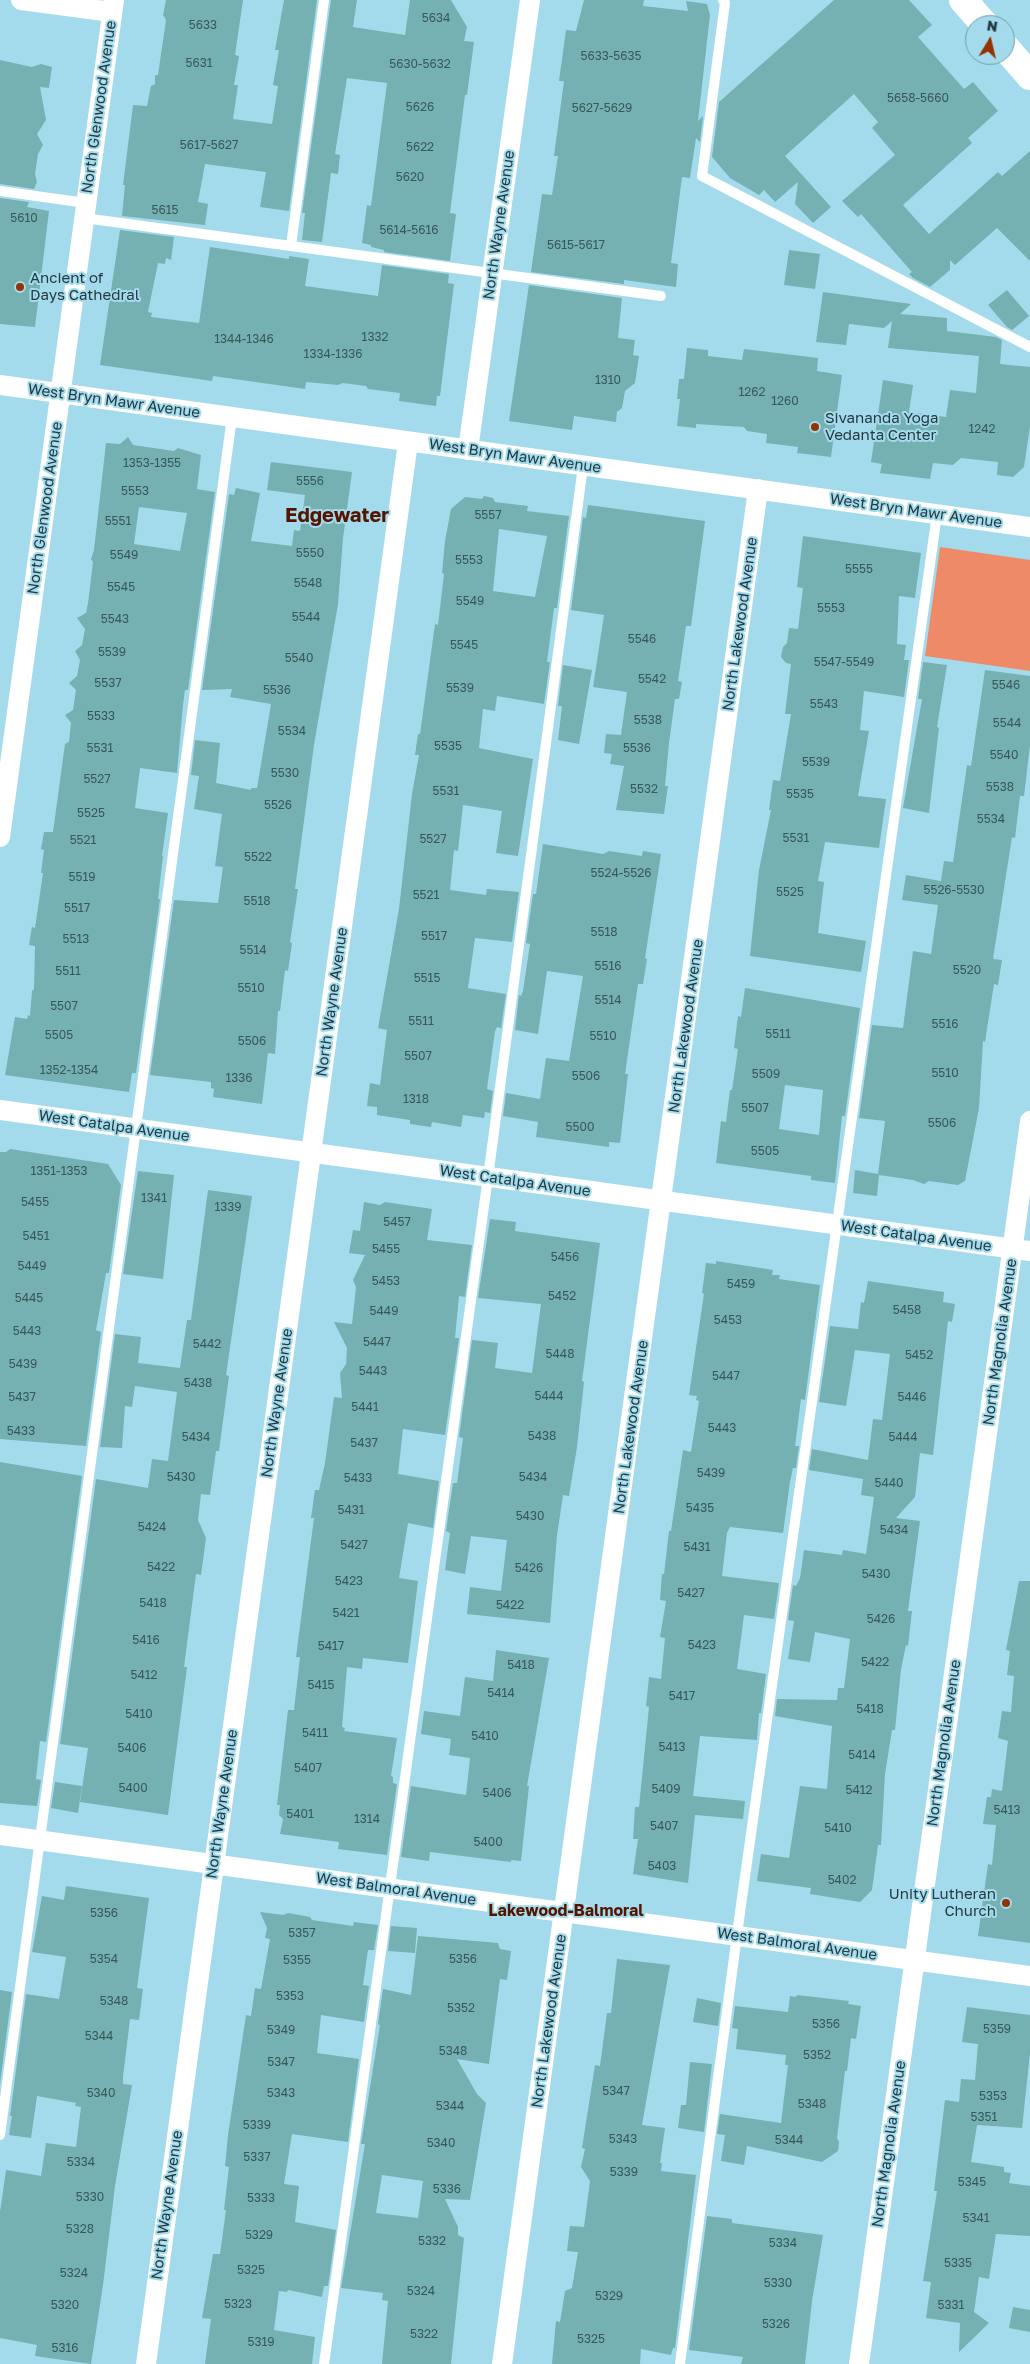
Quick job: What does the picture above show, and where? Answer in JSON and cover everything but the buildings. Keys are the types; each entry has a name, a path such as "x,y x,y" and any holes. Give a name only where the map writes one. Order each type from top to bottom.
{"main road":[{"path":"963,0 976,15"},
{"path":"1015,59 1030,76"}],"street":[{"path":"21,0 113,6"},
{"name":"North Wayne Avenue","path":"468,450 530,0"},
{"name":"North Glenwood Avenue","path":"0,837 5,764 60,394 113,6"},
{"name":"West Bryn Mawr Avenue","path":"0,385 1030,527"},
{"name":"North Wayne Avenue","path":"146,2364 408,442"},
{"name":"North Lakewood Avenue","path":"502,2364 758,489"},
{"name":"West Catalpa Avenue","path":"0,1110 1021,1250"},
{"name":"North Magnolia Avenue","path":"859,2364 914,1960 1021,1250 1030,1122"},
{"name":"West Balmoral Avenue","path":"0,1835 1030,1976"}],"lane":[{"path":"291,246 324,0"},
{"path":"723,0 725,2 702,176 1030,347"},
{"path":"0,191 85,210 291,246 661,296"},
{"path":"0,2135 232,417"},
{"path":"324,2364 488,1177 583,466"},
{"path":"680,2364 737,1936 937,514"}],"shaded area":[{"path":"940,547 1030,560 1030,671 925,656"}],"place":[{"name":"Ancient of Days Cathedral","path":"20,287"},
{"name":"Sivananda Yoga Vedanta Center","path":"815,427"},
{"name":"Unity Lutheran Church","path":"1006,1903"}],"district":[{"name":"Edgewater","path":"337,516"},
{"name":"Lakewood-Balmoral","path":"566,1911"}]}
